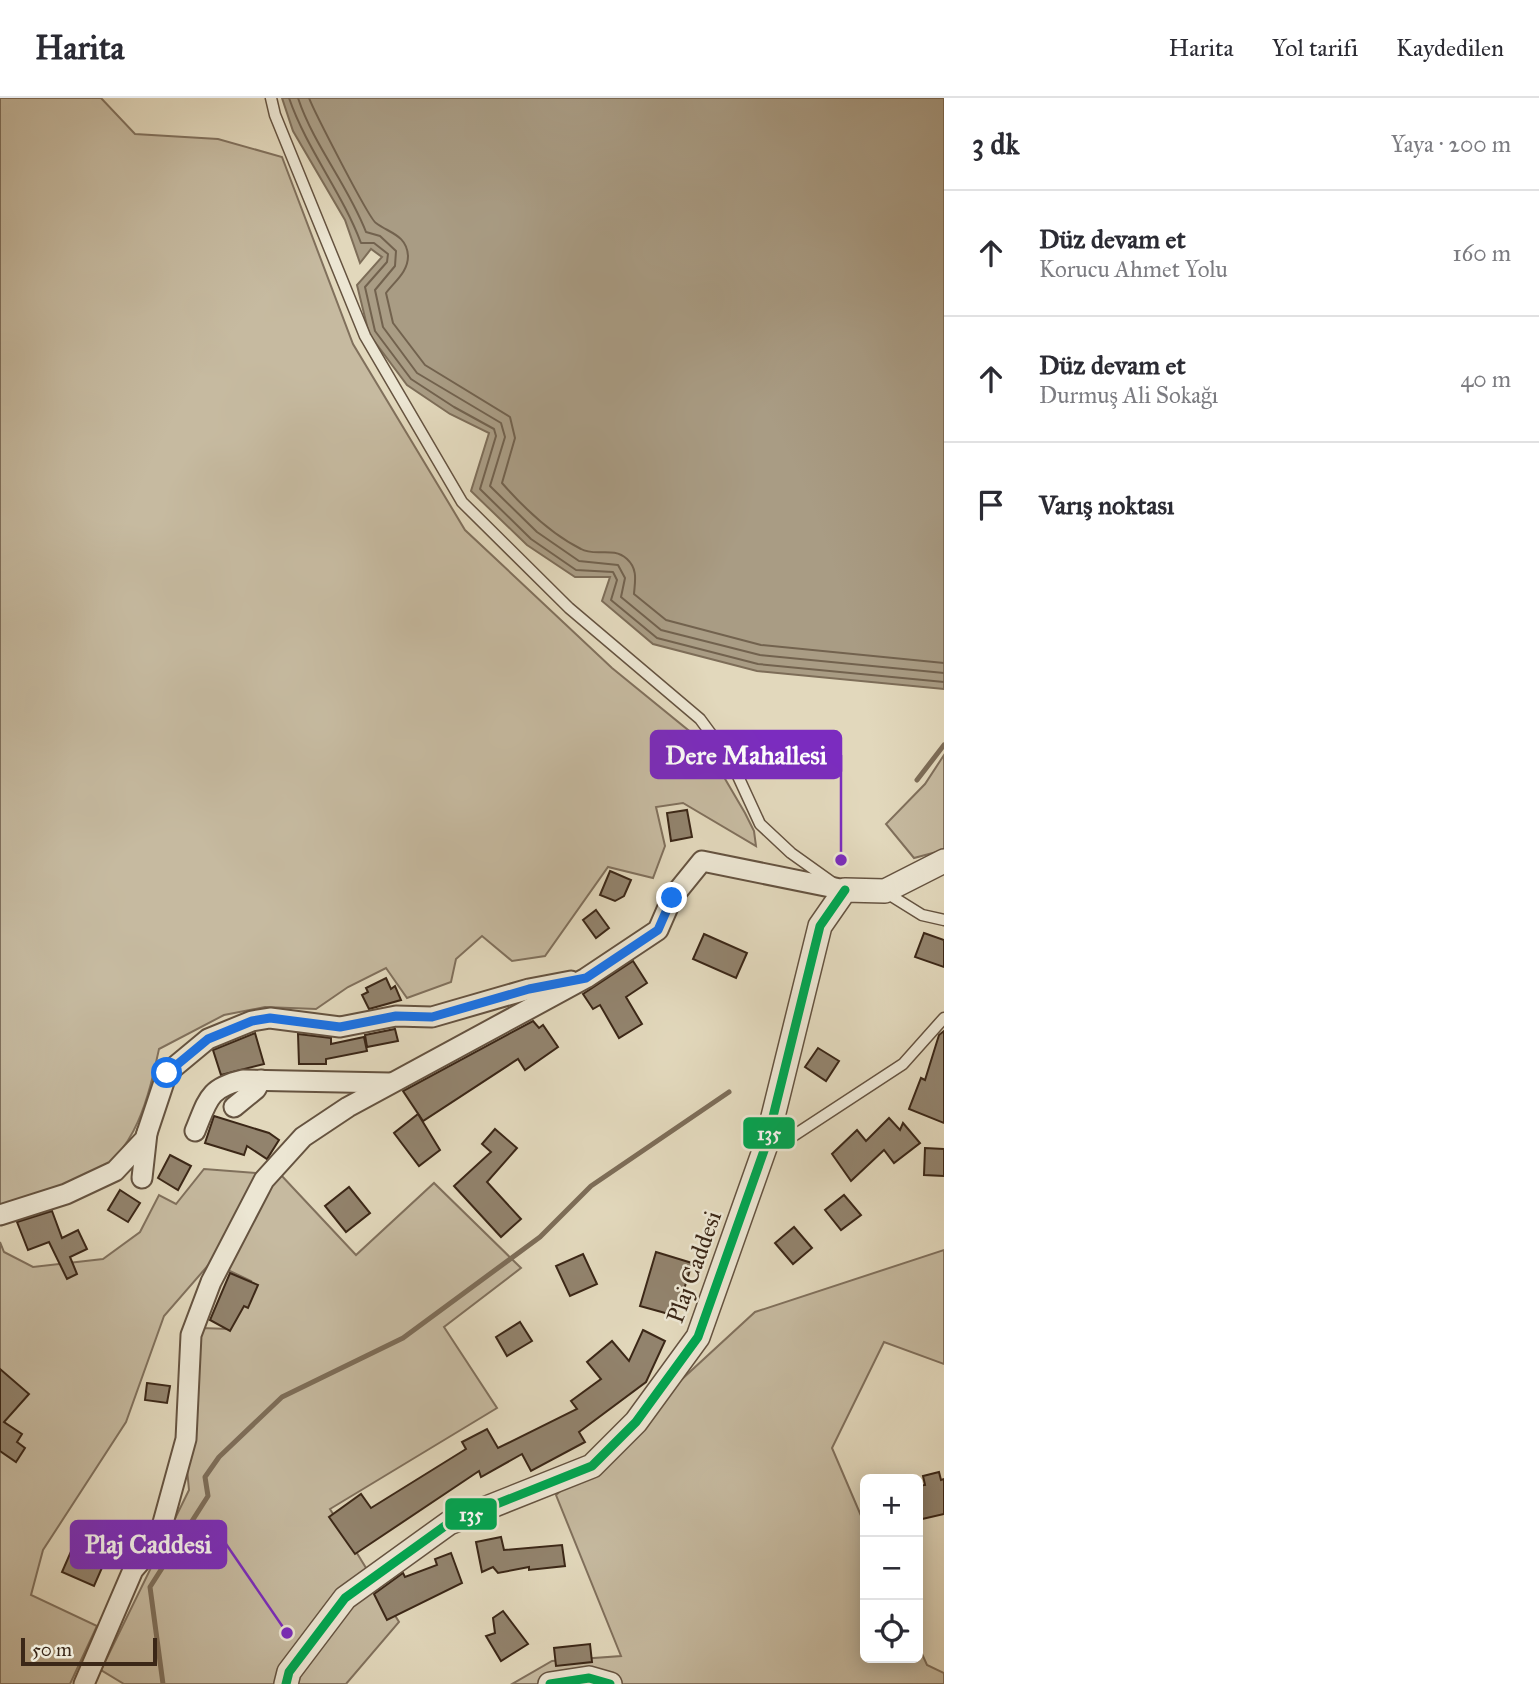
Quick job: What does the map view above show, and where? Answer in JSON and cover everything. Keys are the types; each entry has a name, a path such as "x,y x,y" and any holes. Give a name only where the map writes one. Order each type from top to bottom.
{"street":[{"path":"84,1684 133,1570 158,1541 186,1439 191,1335 211,1282 264,1180 303,1137 348,1107 586,978 658,930 672,898 702,861 845,891 885,891 944,861"},
{"name":"Plaj Caddesi","path":"286,1684 289,1672 345,1598 449,1523 592,1466 636,1422 698,1336 766,1144 820,926 845,891"},
{"path":"142,1178 147,1154 147,1133 167,1073 208,1039 252,1021 270,1018 340,1027 396,1016 432,1017 529,989 586,978"},
{"path":"195,1131 210,1094 222,1085 261,1080 395,1083"},
{"path":"234,1107 256,1089 261,1080"},
{"path":"0,1215 66,1194 116,1171 147,1133"},
{"path":"550,1684 589,1678 610,1684"}],"lane":[{"path":"271,98 275,115 359,314 365,336 461,502 569,608 700,719 731,761 760,824 791,853 845,891"},
{"path":"885,891 922,915 944,920"},
{"path":"766,1144 790,1138 903,1064 944,1018"}],"shaded area":[{"path":"0,98 101,98 135,134 218,139 282,157 353,344 465,530 612,668 704,743 745,813 754,831 756,846 683,803 656,807 665,846 653,878 608,867 545,956 512,961 482,936 456,959 451,982 407,998 386,968 348,987 316,1009 265,1007 224,1015 159,1049 138,1122 118,1154 104,1167 67,1186 0,1208"},
{"path":"944,755 944,850 914,858 886,824 925,784"},
{"path":"204,1169 281,1175 356,1255 434,1183 521,1268 444,1327 497,1408 330,1509 399,1622 346,1684 124,1684 101,1670 189,1490 185,1447 202,1328 229,1329 251,1281 211,1262 164,1316 126,1422 43,1550 31,1595 97,1626 70,1684 0,1684 0,1242 4,1252 33,1267 103,1259 140,1232 159,1195 176,1204"},
{"path":"944,1250 944,1364 884,1342 832,1448 860,1513 860,1663 923,1663 923,1656 927,1665 944,1673 944,1684 512,1684 552,1661 621,1656 556,1495 755,1312"}],"water":[{"path":"282,98 944,98 944,689 757,671 653,644 602,601 610,577 575,577 527,545 471,491 489,433 450,414 407,385 369,334 357,285 382,257 371,249 360,263 345,220 293,131"}],"building":[{"path":"687,810 692,837 671,841 667,813"},
{"path":"610,871 631,880 624,896 615,901 600,895"},
{"path":"596,910 609,928 596,938 583,920"},
{"path":"924,933 944,940 944,967 915,957"},
{"path":"704,934 747,953 736,978 693,959"},
{"path":"633,961 647,983 626,997 642,1024 619,1038 600,1005 593,1009 583,994"},
{"path":"386,978 391,989 395,986 401,1000 369,1009 362,995 368,992 366,988"},
{"path":"533,1021 539,1028 543,1025 558,1047 525,1070 518,1059 423,1121 403,1091"},
{"path":"395,1029 398,1041 367,1047 365,1035"},
{"path":"944,1031 944,1123 909,1109 921,1078 925,1080 939,1035"},
{"path":"255,1033 264,1064 221,1075 213,1050"},
{"path":"298,1034 331,1038 331,1044 364,1037 367,1051 326,1059 326,1064 299,1064"},
{"path":"818,1048 839,1061 826,1081 805,1067"},
{"path":"418,1114 440,1150 419,1166 394,1133"},
{"path":"214,1116 269,1133 279,1140 267,1159 247,1146 244,1155 205,1143"},
{"path":"889,1118 900,1130 903,1123 920,1143 894,1163 884,1150 851,1181 832,1154 857,1130 866,1141"},
{"path":"495,1129 517,1148 487,1182 521,1219 501,1237 454,1186 491,1152 482,1144"},
{"path":"925,1148 944,1149 944,1176 924,1175"},
{"path":"170,1155 191,1166 178,1190 158,1178"},
{"path":"349,1187 370,1213 346,1232 325,1206"},
{"path":"120,1190 140,1203 128,1222 108,1210"},
{"path":"844,1195 861,1215 841,1230 825,1210"},
{"path":"52,1211 62,1238 78,1230 87,1249 70,1257 77,1274 67,1279 49,1242 28,1250 17,1222"},
{"path":"794,1227 812,1248 793,1264 775,1243"},
{"path":"656,1252 692,1263 676,1316 640,1306"},
{"path":"583,1254 597,1284 570,1296 556,1266"},
{"path":"230,1273 258,1285 248,1308 244,1306 230,1331 210,1320"},
{"path":"520,1322 532,1341 507,1356 496,1337"},
{"path":"643,1330 665,1341 646,1382 579,1432 585,1442 531,1471 522,1454 481,1477 479,1471 355,1554 329,1517 361,1494 371,1508 466,1449 462,1442 487,1429 498,1448 577,1409 571,1401 601,1379 587,1362 612,1341 629,1361"},
{"path":"0,1369 29,1394 4,1422 22,1434 17,1442 25,1448 16,1462 0,1451"},
{"path":"147,1383 170,1386 167,1403 145,1400"},
{"path":"939,1472 941,1480 944,1479 944,1514 923,1519 923,1476"},
{"path":"501,1537 504,1550 562,1545 565,1566 529,1570 529,1567 498,1573 493,1567 482,1572 476,1542"},
{"path":"76,1540 108,1554 94,1586 62,1572"},
{"path":"451,1553 462,1583 387,1620 374,1594 403,1573 405,1577 437,1565 435,1559"},
{"path":"503,1611 528,1644 501,1661 486,1636 495,1633 493,1618"},
{"path":"590,1644 592,1662 556,1666 554,1648"}],"waterway":[{"path":"917,780 944,745"},
{"path":"163,1684 150,1587 208,1496 205,1477 219,1457 282,1397 403,1338 540,1237 591,1186 729,1092"}],"transit line":[{"name":"135","path":"286,1684 289,1672 345,1598 449,1523 592,1466 636,1422 698,1337 766,1145 820,926 845,890"},
{"name":"135","path":"550,1684 589,1678 610,1684"}],"place":[{"name":"Dere Mahallesi","path":"841,860"},
{"name":"Plaj Caddesi","path":"287,1633"}],"route":[{"path":"167,1073 208,1039 252,1021 270,1018 340,1027 396,1016 432,1017 529,989 586,978 658,930 672,898"}]}
